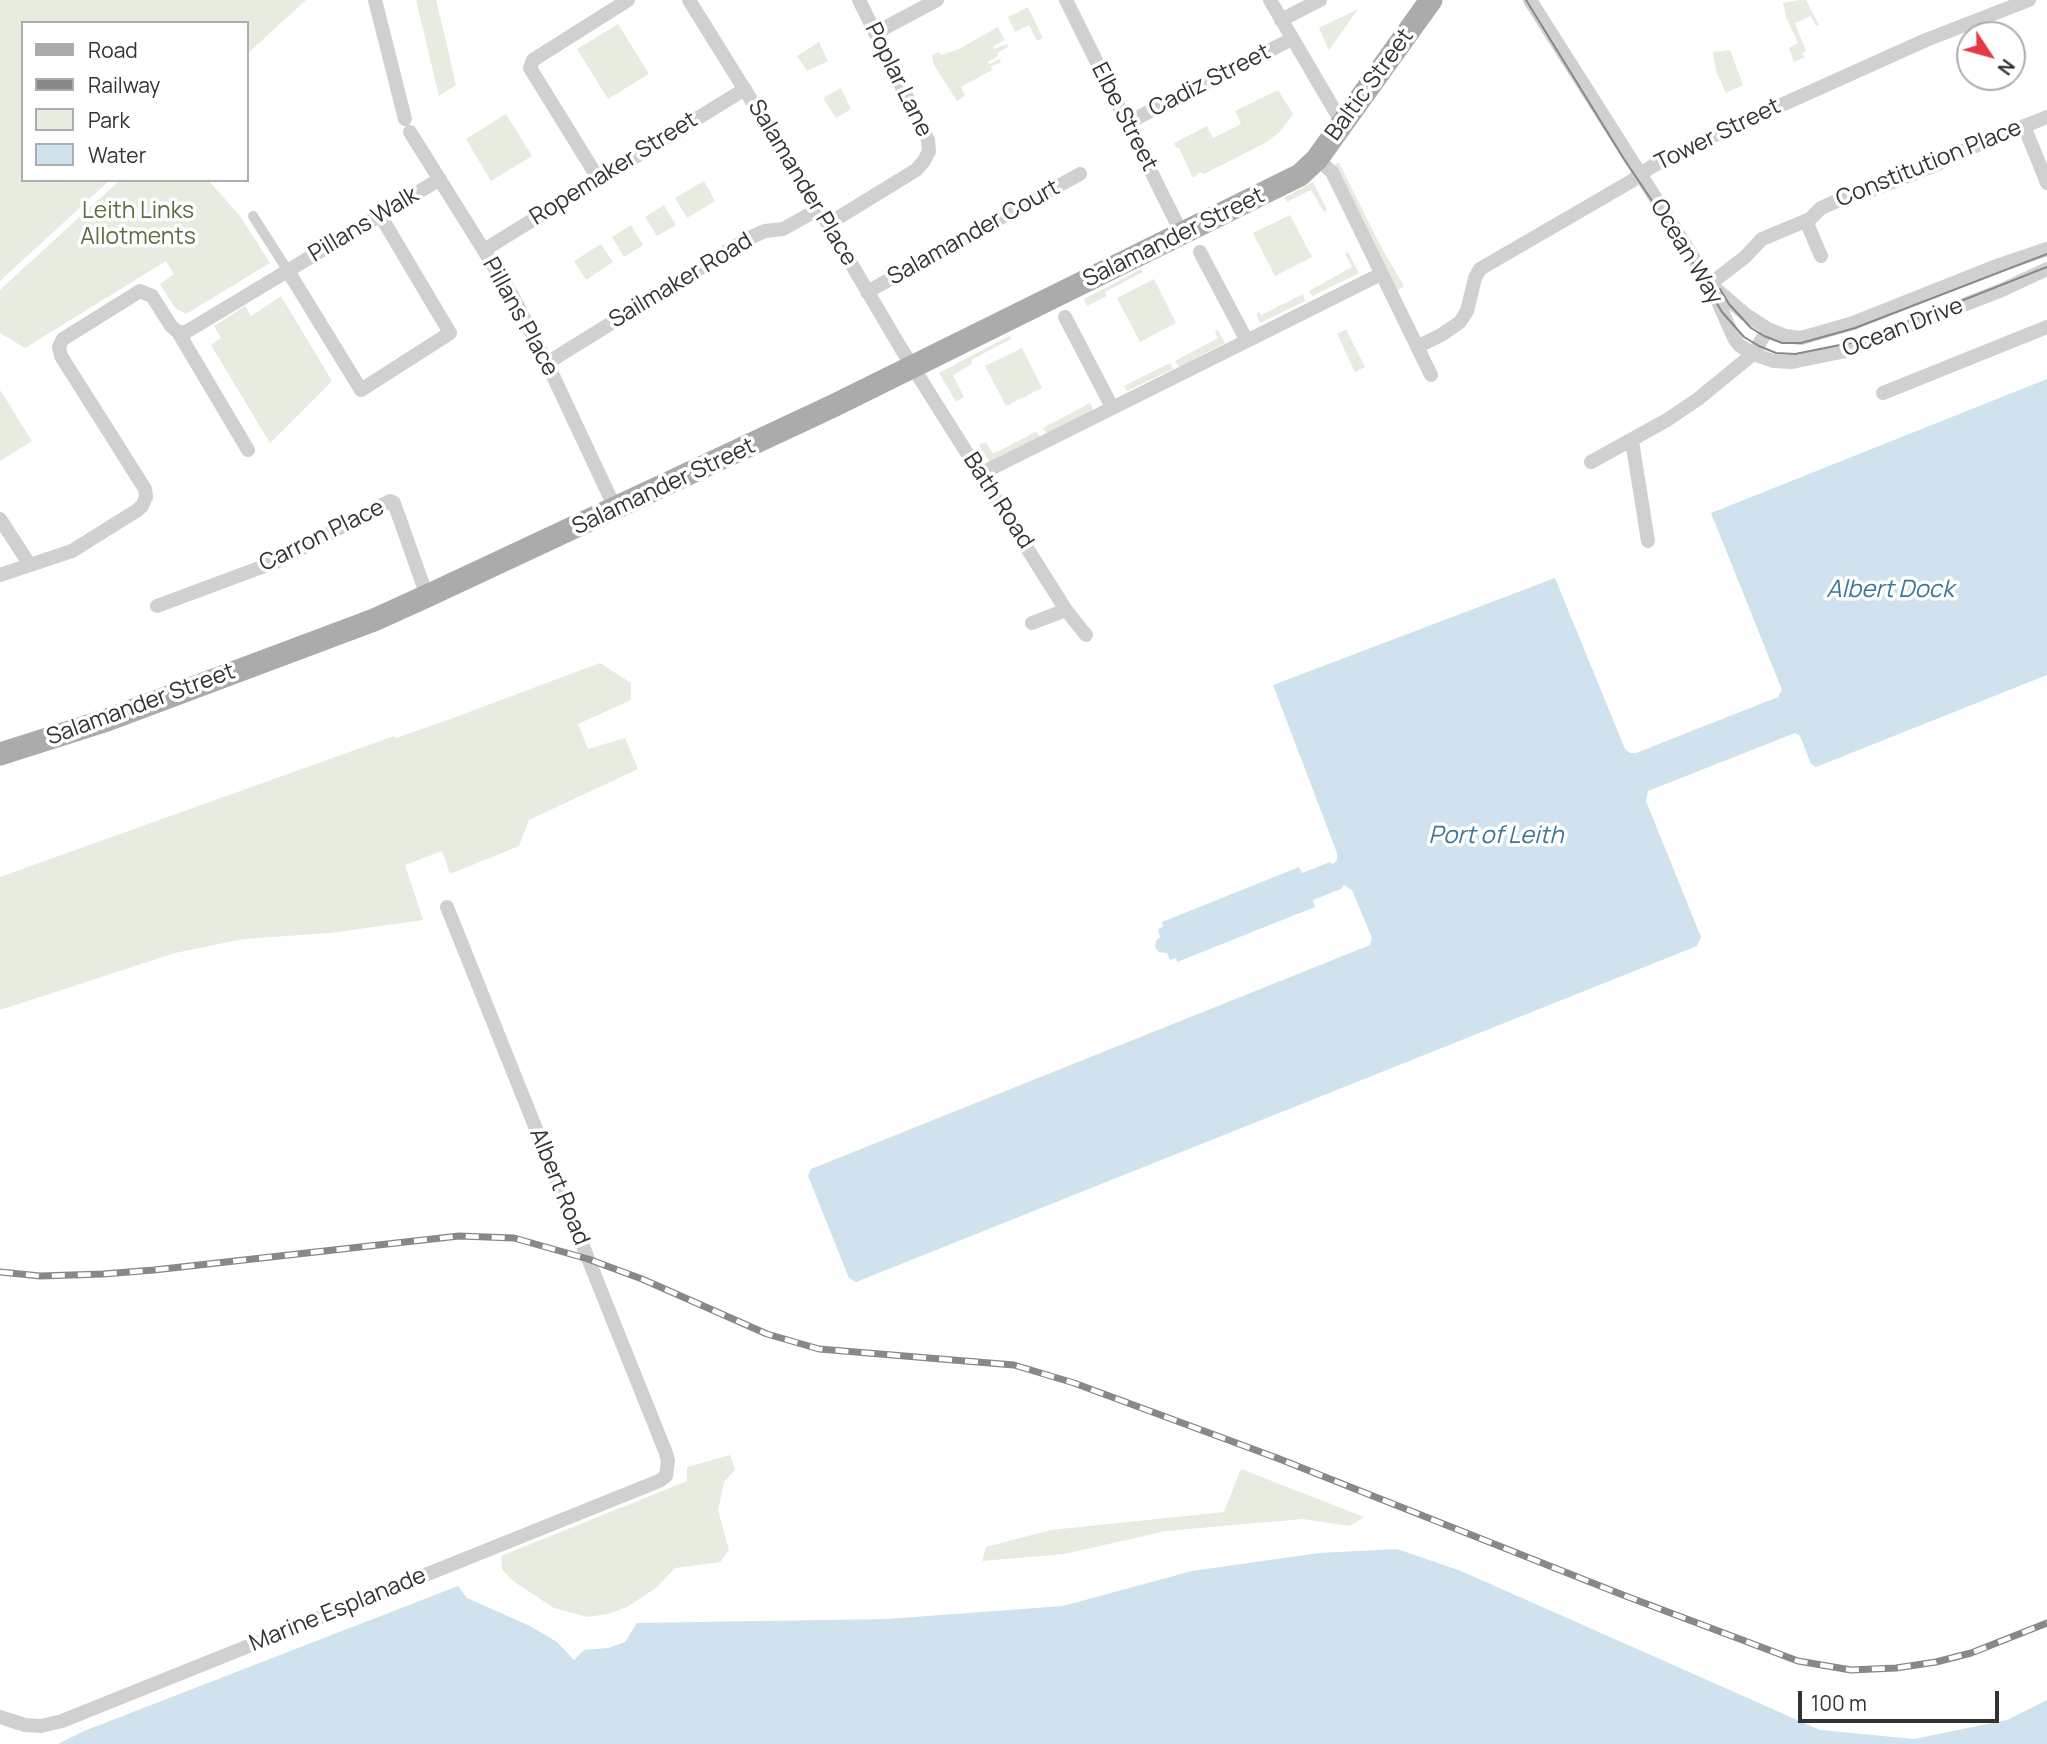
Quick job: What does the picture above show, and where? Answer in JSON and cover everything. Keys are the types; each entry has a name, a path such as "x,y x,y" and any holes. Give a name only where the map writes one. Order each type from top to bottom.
{"main road":[{"name":"Baltic Street","path":"1312,164 1431,0"},
{"name":"Salamander Street","path":"0,754 107,720 374,620 616,510 913,367 1300,175 1312,164"}],"street":[{"name":"Pillans Place","path":"374,0 408,125 513,297 616,510"},
{"path":"598,178 530,68 533,60 628,0"},
{"name":"Salamander Place","path":"689,0 913,367"},
{"name":"Poplar Lane","path":"828,224 916,170 929,151 928,140 859,0"},
{"path":"876,33 937,0"},
{"name":"Elbe Street","path":"1066,0 1182,234"},
{"path":"1270,0 1342,123"},
{"path":"1282,20 1320,0"},
{"name":"Ocean Way","path":"1530,0 1710,284 1730,331 1739,345 1753,354"},
{"name":"Tower Street","path":"1417,347 1441,335 1460,321 1467,311 1475,278 1480,269 1679,151 1944,32 2029,0"},
{"name":"Cadiz Street","path":"1127,124 1292,39"},
{"name":"Ropemaker Street","path":"484,250 745,89"},
{"name":"Constitution Place","path":"1710,284 1745,257 1762,239 1806,221 1821,208 1862,190 1872,190 1927,168 2047,117"},
{"path":"2024,127 2047,183"},
{"path":"1312,164 1332,172 1431,375"},
{"name":"Salamander Court","path":"867,292 1080,174"},
{"name":"Pillans Walk","path":"178,331 186,332 236,303 440,179"},
{"name":"Sailmaker Road","path":"547,363 747,239 765,231 783,229 819,209"},
{"path":"288,271 361,390 450,333 380,215"},
{"name":"Pillans Walk","path":"253,216 288,271"},
{"path":"1806,221 1821,256"},
{"name":"Ocean Drive","path":"1710,284 1745,314 1768,329 1785,336 1801,338 1829,331 2047,249"},
{"path":"1200,252 1247,341"},
{"name":"Ocean Drive","path":"1753,354 1773,361 1792,362 1846,351 2002,290 2047,269"},
{"path":"980,474 1381,274"},
{"path":"0,575 72,551 142,506 146,497 145,489 61,356 59,347 63,339 140,290 152,296 171,326 178,331 248,450"},
{"path":"1065,317 1112,407"},
{"path":"1884,393 2047,327"},
{"path":"1591,462 1632,441 1698,399 1753,354 1768,329"},
{"name":"Bath Road","path":"913,367 1066,610 1086,635"},
{"path":"1632,441 1648,541"},
{"name":"Carron Place","path":"157,606 278,561 390,501 394,503 427,596"},
{"path":"0,519 30,565"},
{"path":"1032,623 1066,610"},
{"name":"Albert Road","path":"447,907 666,1453 668,1468"},
{"name":"Marine Esplanade","path":"0,1717 25,1725 41,1726 62,1721 659,1481 666,1476 668,1468"}],"green space":[{"path":"0,0 306,0 248,53 248,21 21,21 21,182 108,182 0,281"},
{"path":"416,0 436,0 446,41 456,85 439,96"},
{"path":"1806,0 1819,25 1816,26 1811,16 1795,23 1806,51 1802,53 1805,57 1794,62 1789,48 1798,43 1786,17 1783,3"},
{"path":"1028,7 1043,38 1037,41 1029,25 1015,32 1008,17"},
{"path":"1358,9 1329,50 1319,28"},
{"path":"618,24 649,74 608,99 577,49"},
{"path":"998,27 1005,40 993,46 994,49 1007,44 1008,47 988,62 989,64 1000,59 1001,62 961,87 965,96 957,101 934,65 932,55 959,49"},
{"path":"819,42 828,61 807,71 797,56"},
{"path":"1730,50 1743,85 1726,93 1716,71 1713,52"},
{"path":"841,88 851,109 836,118 823,98"},
{"path":"1278,90 1293,114 1279,133 1265,143 1204,174 1200,172 1193,178 1174,143 1207,126 1213,138 1241,124 1235,111"},
{"path":"506,114 532,156 491,181 466,139"},
{"path":"1339,163 1404,286 1397,291 1335,164"},
{"path":"704,181 715,201 687,218 675,198"},
{"name":"Leith Links Allotments","path":"118,182 210,182 240,216 270,263 186,314 175,308 160,284 174,274 166,261 25,348 0,333 0,291"},
{"path":"1313,182 1327,210 1324,212 1311,190 1287,202 1284,198"},
{"path":"664,205 676,225 657,236 645,217"},
{"path":"1290,215 1312,257 1275,276 1253,233"},
{"path":"631,225 643,245 624,257 612,237"},
{"path":"601,244 613,262 586,280 574,261"},
{"path":"1348,252 1359,273 1312,296 1309,291 1352,267 1345,254"},
{"path":"1141,269 1143,272 1105,292 1107,296 1087,306 1084,299"},
{"path":"1154,279 1176,323 1140,342 1117,298"},
{"path":"1303,294 1305,301 1260,323 1256,314 1259,312 1261,315"},
{"path":"281,296 332,381 270,443 211,345 221,338 214,326 245,306 251,316"},
{"path":"1217,329 1225,343 1179,367 1175,361 1218,338 1215,331"},
{"path":"1346,329 1365,367 1355,372 1337,334"},
{"path":"1009,336 1011,339 971,360 972,364 953,375 964,397 956,402 939,373"},
{"path":"1022,348 1042,388 1006,406 985,366"},
{"path":"1170,363 1173,369 1127,391 1124,386"},
{"path":"0,390 32,441 0,461"},
{"path":"1090,403 1094,412 1048,435 1043,428"},
{"path":"1037,431 1041,439 990,463 979,445 986,442 993,454"},
{"path":"600,663 631,683 631,700 578,724 588,749 625,738 638,769 529,820 519,846 450,874 442,851 405,865 423,920 330,933 243,939 175,953 0,1010 0,877 394,736 396,738 445,721"},
{"path":"730,1455 735,1470 724,1482 718,1510 729,1550 720,1562 675,1568 656,1588 627,1607 608,1614 587,1617 554,1608 513,1581 502,1569 501,1556 687,1481 687,1467"},
{"path":"1241,1469 1364,1517 1350,1526 1303,1519 1166,1531 1064,1554 982,1561 986,1547 1051,1530 1224,1512"}],"water":[{"name":"Port of Leith","path":"2047,379 2047,675 1816,767 1811,764 1800,736 1795,733 1648,791 1646,801 1701,937 1697,946 856,1282 849,1278 808,1176 811,1169 1370,945 1372,938 1352,890 1344,885 1341,889 1313,900 1315,907 1177,962 1176,958 1170,960 1167,953 1159,952 1155,947 1160,937 1158,929 1163,927 1162,922 1299,867 1302,873 1330,862 1333,864 1337,860 1337,853 1273,685 1555,578 1625,749 1630,753 1636,753 1778,697 1782,690 1711,513"},
{"path":"1397,1549 1461,1571 1820,1730 1914,1739 2007,1720 2047,1700 2047,1744 58,1744 84,1731 458,1586 467,1598 530,1626 557,1642 574,1660 584,1650 608,1648 625,1642 637,1623 887,1619 1063,1606 1192,1571 1319,1553"}],"tram line":[{"path":"1526,0 1722,312 1744,337 1759,346 1776,353 1795,354 1860,341 2047,267"},
{"path":"1720,289 1729,304 1751,328 1782,343 1801,343 1855,328 2047,254"}],"railway":[{"path":"0,1272 40,1276 103,1274 459,1236 514,1238 588,1259 642,1279 767,1334 819,1349 1014,1365 1074,1383 1277,1458 1798,1661 1851,1670 1896,1668 1936,1662 1971,1653 2047,1623"}],"water label":[{"name":"Albert Dock","path":"1890,590"}]}
